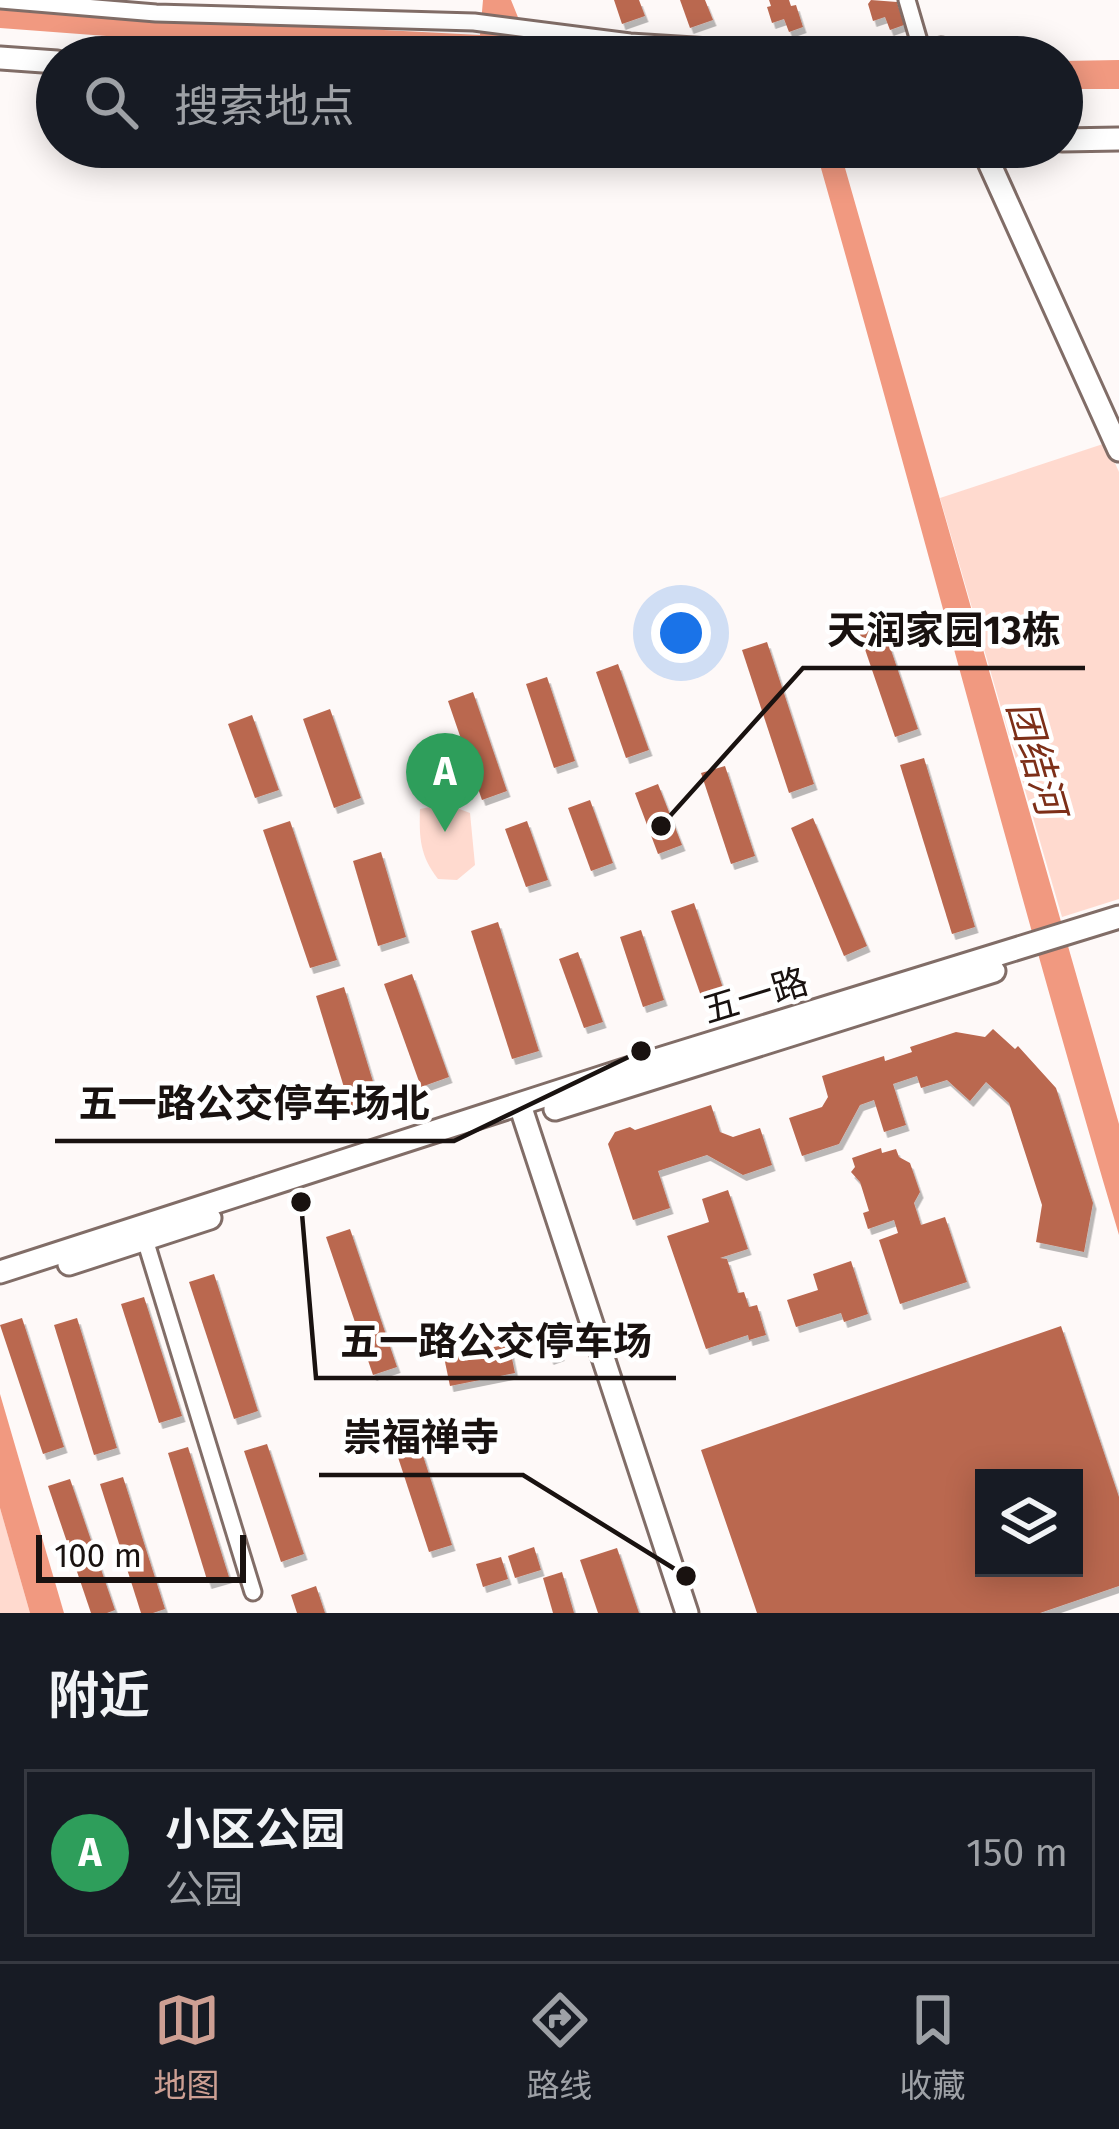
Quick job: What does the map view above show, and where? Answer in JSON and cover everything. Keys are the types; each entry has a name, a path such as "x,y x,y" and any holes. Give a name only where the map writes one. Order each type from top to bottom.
{"main road":[{"path":"0,58 36,61"},
{"path":"1083,140 1119,140"},
{"path":"991,168 1119,450"},
{"name":"五一路","path":"0,1272 1026,954 1076,938 1119,917"},
{"name":"五一路","path":"1076,938 1119,932"},
{"path":"522,1112 687,1613"},
{"name":"五一路","path":"0,1287 522,1112"}],"street":[{"path":"415,0 419,21"},
{"path":"907,0 927,36"},
{"path":"0,1 157,13 474,22 588,36"},
{"path":"141,1225 253,1592"}],"shaded area":[{"path":"483,0 511,0 526,36 107,36 0,28 0,10 480,35"},
{"path":"1119,60 1119,89 1083,89 1083,61"},
{"path":"821,168 845,168 1119,1124 1119,1235"},
{"path":"1106,443 1119,472 1119,899 1062,917 940,498"},
{"path":"446,804 470,813 475,865 457,880 438,879 427,862 421,838 420,809"},
{"path":"0,1394 64,1613 30,1613 0,1508"},
{"path":"0,1508 30,1613 0,1613"}],"building":[{"path":"614,0 639,0 645,16 622,24"},
{"path":"680,0 705,0 713,20 690,28"},
{"path":"769,0 789,0 791,6 796,5 803,27 789,32 784,19 772,23"},
{"path":"871,0 897,2 904,25 890,30 885,17 873,21"},
{"path":"880,618 918,729 895,737 857,626"},
{"path":"767,642 814,784 789,793 742,650"},
{"path":"618,664 649,750 626,758 596,672"},
{"path":"547,677 575,761 554,768 526,684"},
{"path":"473,692 507,791 482,800 448,701"},
{"path":"330,709 361,798 334,808 303,719"},
{"path":"252,715 279,790 255,798 228,724"},
{"path":"924,758 975,927 952,934 900,765"},
{"path":"725,766 755,856 731,864 701,773"},
{"path":"658,784 682,845 658,854 635,793"},
{"path":"590,800 613,863 591,871 568,808"},
{"path":"813,818 867,946 844,956 791,828"},
{"path":"290,821 337,960 310,968 263,830"},
{"path":"527,821 548,880 526,887 505,829"},
{"path":"381,852 406,937 378,946 353,861"},
{"path":"694,903 723,988 701,996 671,911"},
{"path":"498,922 539,1051 512,1059 471,931"},
{"path":"641,930 664,1000 643,1007 620,937"},
{"path":"578,952 603,1022 584,1028 559,959"},
{"path":"412,974 449,1077 421,1087 384,984"},
{"path":"344,987 378,1098 350,1107 316,996"},
{"path":"993,1029 1015,1049 1018,1046 1056,1088 1093,1203 1084,1252 1036,1242 1042,1205 1009,1103 986,1082 970,1101 947,1080 921,1088 917,1076 893,1084 906,1125 884,1132 874,1100 860,1105 839,1144 802,1156 789,1118 822,1107 828,1097 822,1076 884,1056 885,1061 956,1032 985,1037"},
{"path":"711,1105 720,1132 733,1137 760,1128 772,1165 743,1175 707,1155 658,1171 670,1208 633,1220 608,1144 615,1132"},
{"path":"881,1148 882,1153 896,1149 910,1163 920,1192 914,1203 921,1225 945,1217 967,1282 900,1304 879,1240 898,1233 894,1220 868,1229 863,1213 869,1211 860,1182 851,1172 855,1167 852,1158"},
{"path":"728,1190 748,1249 720,1258 727,1259 738,1293 744,1292 749,1307 757,1305 766,1335 749,1340 748,1335 706,1349 667,1236 709,1222 702,1199"},
{"path":"350,1229 397,1367 373,1375 326,1237"},
{"path":"851,1261 868,1314 844,1322 841,1313 796,1327 787,1300 818,1290 813,1274"},
{"path":"214,1274 258,1411 234,1419 189,1282"},
{"path":"144,1297 182,1416 159,1423 121,1304"},
{"path":"22,1318 64,1447 43,1454 0,1325"},
{"path":"77,1318 117,1448 94,1455 54,1325"},
{"path":"1061,1326 1119,1497 1119,1586 1040,1613 757,1613 701,1450"},
{"path":"554,1334 561,1355 550,1359 543,1338"},
{"path":"509,1344 515,1373 450,1386 444,1357"},
{"path":"415,1431 452,1545 429,1552 392,1439"},
{"path":"267,1444 304,1554 281,1562 244,1451"},
{"path":"188,1447 229,1577 208,1583 168,1453"},
{"path":"123,1477 165,1609 153,1613 141,1613 100,1484"},
{"path":"70,1479 115,1610 107,1613 91,1613 48,1486"},
{"path":"534,1547 541,1570 515,1578 508,1556"},
{"path":"617,1548 639,1613 598,1613 580,1560"},
{"path":"501,1557 508,1579 483,1587 476,1564"},
{"path":"562,1572 574,1613 553,1613 543,1578"},
{"path":"316,1586 325,1613 297,1613 291,1595"}],"place":[{"name":"天润家园13栋","path":"661,826"},
{"name":"小区公园","path":"445,832"},
{"name":"五一路公交停车场北","path":"641,1051"},
{"name":"五一路公交停车场","path":"301,1202"},
{"name":"崇福禅寺","path":"686,1576"}],"water label":[{"name":"团结河","path":"1037,758"}]}
